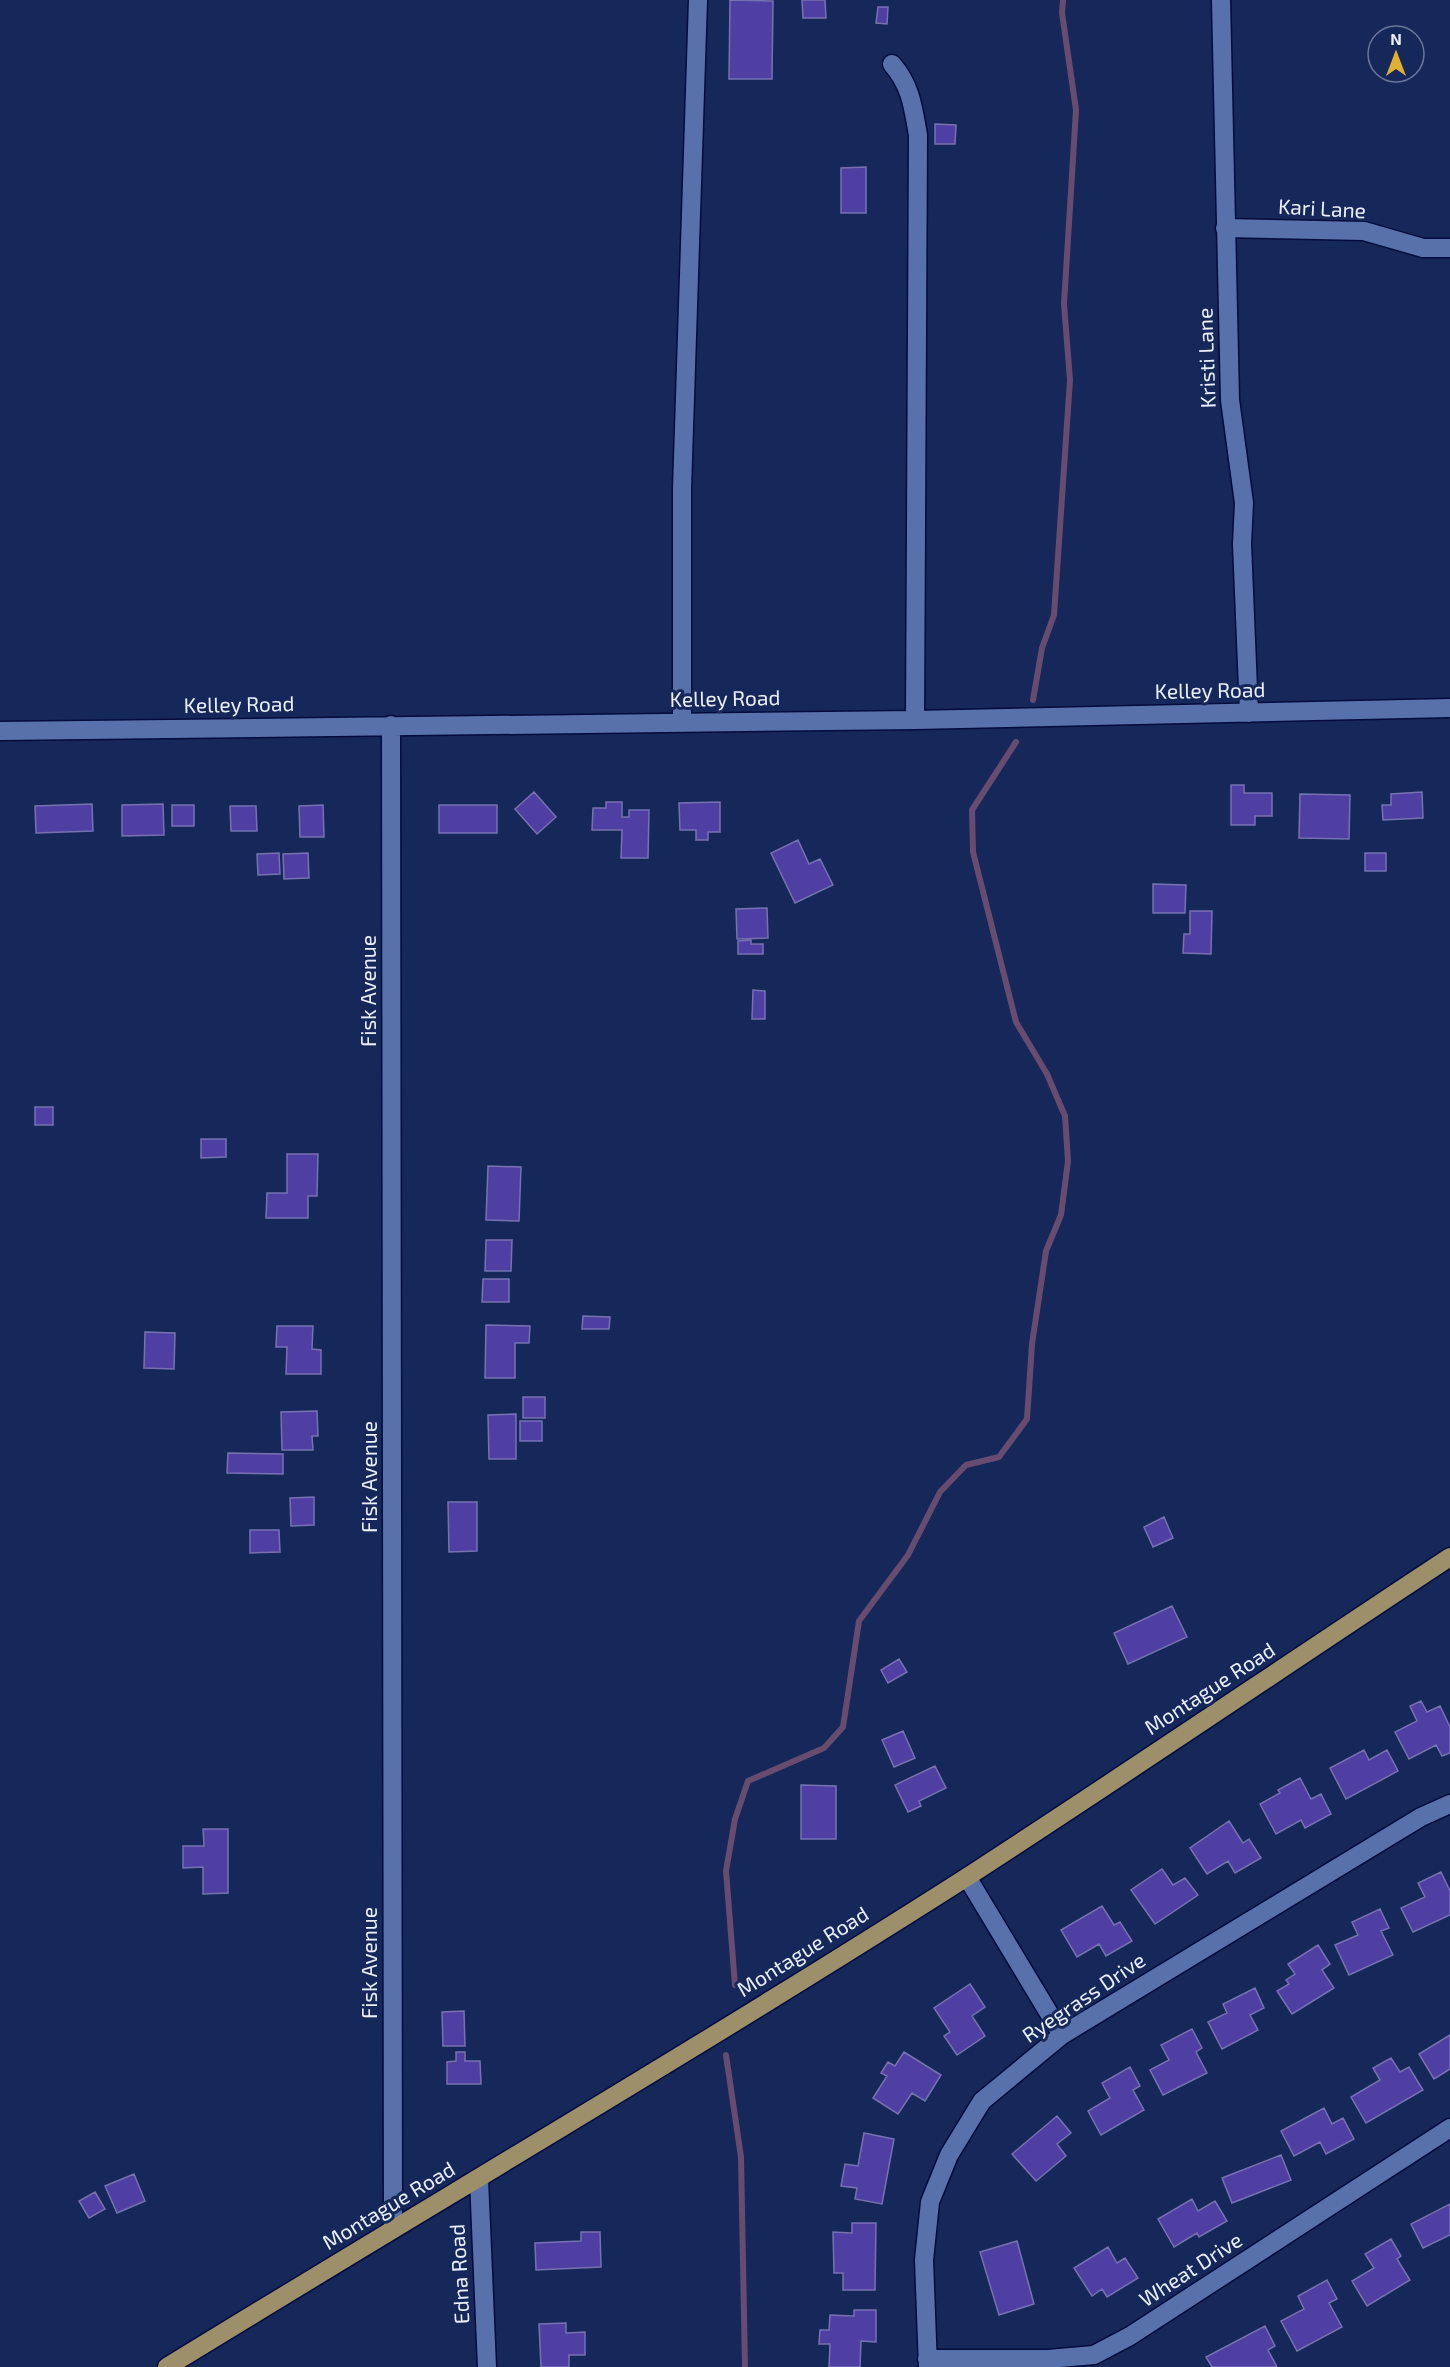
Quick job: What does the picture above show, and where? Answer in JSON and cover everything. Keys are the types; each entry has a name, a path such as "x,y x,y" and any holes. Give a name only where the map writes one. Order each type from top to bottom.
{"main road":[{"name":"Montague Road","path":"168,2367 393,2228 479,2179 967,1877 1450,1557"}],"street":[{"path":"682,722 682,489 698,0"},
{"name":"Kristi Lane","path":"1221,0 1230,400 1244,503 1242,544 1249,713"},
{"path":"892,64 904,78 912,96 918,135 915,720"},
{"name":"Kari Lane","path":"1225,228 1364,231 1423,248 1450,248"},
{"name":"Kelley Road","path":"0,731 915,720 1450,708"},
{"name":"Fisk Avenue","path":"392,725 393,2228"},
{"name":"Ryegrass Drive","path":"928,2363 924,2260 930,2202 949,2155 982,2101 1062,2035 1390,1835 1450,1804"},
{"path":"967,1877 1062,2035"},
{"name":"Wheat Drive","path":"928,2363 1094,2355 1130,2336 1450,2128"},
{"name":"Edna Road","path":"479,2179 487,2367"}],"building":[{"path":"730,0 773,1 772,79 729,79"},
{"path":"802,0 825,0 826,18 803,18"},
{"path":"878,7 888,7 887,24 876,23"},
{"path":"935,124 956,125 955,144 935,144"},
{"path":"866,167 866,213 841,213 841,168"},
{"path":"1231,785 1244,785 1244,793 1272,793 1272,816 1255,816 1255,825 1231,825"},
{"path":"534,792 556,817 537,834 515,809"},
{"path":"1422,792 1423,818 1383,820 1382,805 1391,805 1391,794"},
{"path":"1300,794 1350,795 1349,839 1299,838"},
{"path":"606,802 622,802 622,817 629,817 629,810 649,810 648,858 621,858 622,830 592,830 593,808 606,808"},
{"path":"720,802 720,832 708,832 708,840 696,840 696,830 680,830 679,803"},
{"path":"92,804 93,831 36,833 35,806"},
{"path":"163,804 164,835 122,836 122,805"},
{"path":"172,805 194,805 194,826 172,826"},
{"path":"323,805 324,837 300,837 299,806"},
{"path":"439,805 497,805 497,833 439,833"},
{"path":"230,806 256,806 257,831 231,831"},
{"path":"798,840 809,864 820,859 833,885 795,903 771,853"},
{"path":"279,853 280,874 258,875 257,854"},
{"path":"308,853 309,878 284,879 283,854"},
{"path":"1365,853 1386,853 1386,871 1365,871"},
{"path":"1153,884 1186,885 1185,913 1153,913"},
{"path":"767,908 768,938 737,939 736,909"},
{"path":"1190,911 1212,911 1211,954 1183,953 1184,934 1190,934"},
{"path":"751,940 751,944 763,944 763,954 738,954 738,941"},
{"path":"753,990 765,991 765,1019 752,1019"},
{"path":"35,1107 53,1107 53,1125 35,1125"},
{"path":"201,1139 226,1139 226,1157 201,1158"},
{"path":"287,1154 318,1154 317,1196 308,1196 308,1218 266,1218 267,1193 287,1193"},
{"path":"488,1166 521,1167 519,1221 486,1220"},
{"path":"486,1240 512,1240 511,1271 485,1271"},
{"path":"483,1279 509,1279 509,1302 482,1302"},
{"path":"583,1316 610,1317 609,1329 582,1329"},
{"path":"486,1325 530,1326 529,1343 515,1343 515,1378 485,1378"},
{"path":"277,1326 313,1326 312,1349 321,1350 321,1374 286,1374 287,1347 276,1347"},
{"path":"145,1332 175,1333 174,1369 144,1368"},
{"path":"523,1397 545,1397 545,1418 523,1418"},
{"path":"317,1411 318,1436 312,1436 313,1450 282,1450 281,1412"},
{"path":"516,1414 516,1459 489,1459 488,1415"},
{"path":"520,1421 542,1421 542,1441 520,1441"},
{"path":"228,1453 283,1454 283,1474 227,1473"},
{"path":"314,1497 314,1525 291,1526 290,1498"},
{"path":"448,1502 477,1502 477,1551 449,1552"},
{"path":"1164,1517 1173,1538 1153,1547 1144,1527"},
{"path":"250,1530 279,1530 280,1552 250,1553"},
{"path":"1172,1606 1187,1637 1128,1664 1114,1633"},
{"path":"899,1659 907,1672 888,1683 881,1670"},
{"path":"1421,1701 1427,1712 1440,1706 1450,1727 1450,1753 1442,1756 1436,1745 1409,1759 1395,1732 1417,1721 1410,1706"},
{"path":"903,1731 915,1758 894,1767 882,1740"},
{"path":"1364,1750 1369,1760 1387,1750 1398,1771 1346,1799 1330,1768"},
{"path":"935,1766 946,1788 919,1801 921,1806 908,1812 895,1785"},
{"path":"1300,1778 1311,1799 1321,1794 1331,1814 1305,1828 1301,1820 1276,1834 1260,1804 1280,1793 1278,1790"},
{"path":"801,1785 836,1786 836,1839 801,1839"},
{"path":"1229,1821 1243,1843 1249,1839 1261,1858 1235,1873 1228,1861 1207,1874 1190,1848"},
{"path":"203,1829 228,1829 228,1893 203,1894 203,1867 183,1868 183,1846 204,1846"},
{"path":"1162,1869 1173,1885 1185,1878 1198,1895 1155,1924 1131,1890"},
{"path":"1441,1872 1450,1891 1450,1915 1413,1932 1401,1908 1425,1897 1418,1883"},
{"path":"1102,1906 1114,1925 1120,1922 1132,1941 1106,1956 1099,1944 1077,1957 1061,1930"},
{"path":"1380,1909 1389,1928 1381,1931 1393,1955 1349,1975 1335,1945 1358,1935 1352,1922"},
{"path":"1318,1945 1330,1964 1322,1970 1334,1988 1292,2014 1277,1991 1289,1984 1286,1980 1295,1974 1288,1964"},
{"path":"970,1984 985,2007 972,2016 985,2036 957,2055 944,2036 950,2032 934,2008"},
{"path":"1255,1988 1264,2008 1250,2015 1258,2030 1222,2049 1208,2022 1227,2013 1223,2004"},
{"path":"464,2011 465,2046 443,2046 442,2012"},
{"path":"1192,2029 1202,2048 1196,2052 1207,2073 1163,2095 1150,2070 1169,2060 1161,2045"},
{"path":"1450,2035 1450,2069 1434,2079 1419,2054"},
{"path":"456,2052 465,2052 465,2061 480,2061 481,2084 447,2084 447,2062 456,2061"},
{"path":"904,2052 941,2075 925,2101 912,2093 898,2114 873,2098 887,2076 881,2073 888,2062 895,2066"},
{"path":"1391,2058 1400,2072 1409,2067 1423,2090 1366,2123 1351,2097 1380,2080 1373,2068"},
{"path":"1130,2067 1140,2086 1133,2090 1144,2110 1101,2135 1088,2111 1110,2098 1102,2083"},
{"path":"1324,2108 1332,2124 1343,2118 1354,2139 1326,2154 1320,2142 1294,2156 1281,2131"},
{"path":"1057,2116 1071,2133 1057,2144 1066,2156 1036,2181 1012,2154"},
{"path":"864,2133 894,2139 882,2204 855,2199 857,2188 841,2186 845,2164 858,2166"},
{"path":"1281,2155 1291,2180 1232,2203 1222,2178"},
{"path":"134,2174 145,2201 117,2213 105,2186"},
{"path":"95,2192 105,2209 89,2218 79,2201"},
{"path":"1192,2199 1198,2211 1215,2201 1227,2221 1199,2237 1197,2233 1174,2247 1158,2219"},
{"path":"1450,2204 1450,2235 1423,2248 1411,2224"},
{"path":"852,2223 876,2223 875,2290 843,2290 843,2273 834,2273 833,2232 852,2233"},
{"path":"581,2232 600,2232 601,2267 536,2270 535,2243 581,2241"},
{"path":"1391,2239 1401,2256 1397,2259 1410,2280 1367,2306 1352,2281 1374,2268 1365,2254"},
{"path":"1017,2241 1034,2304 999,2315 980,2252"},
{"path":"1108,2247 1117,2263 1125,2258 1138,2278 1107,2297 1102,2289 1092,2296 1074,2268"},
{"path":"1327,2280 1337,2299 1329,2303 1342,2327 1297,2351 1281,2321 1304,2309 1298,2296"},
{"path":"854,2310 876,2310 876,2342 861,2341 860,2367 829,2367 830,2344 819,2344 820,2330 829,2330 830,2315 854,2316"},
{"path":"566,2323 566,2333 585,2332 585,2355 569,2355 569,2367 541,2367 539,2324"},
{"path":"1265,2326 1275,2346 1268,2350 1277,2367 1212,2367 1206,2357"}],"waterway":[{"path":"1033,700 1042,648 1054,615 1070,380 1064,304 1076,110 1062,13 1063,0"},
{"path":"735,1985 726,1871 735,1819 748,1781 824,1748 843,1727 859,1621 908,1555 940,1492 966,1465 999,1457 1027,1419 1032,1344 1046,1251 1061,1215 1068,1161 1065,1116 1047,1074 1016,1022 973,852 972,810 1016,742"},
{"path":"726,2055 741,2157 745,2367"}]}
